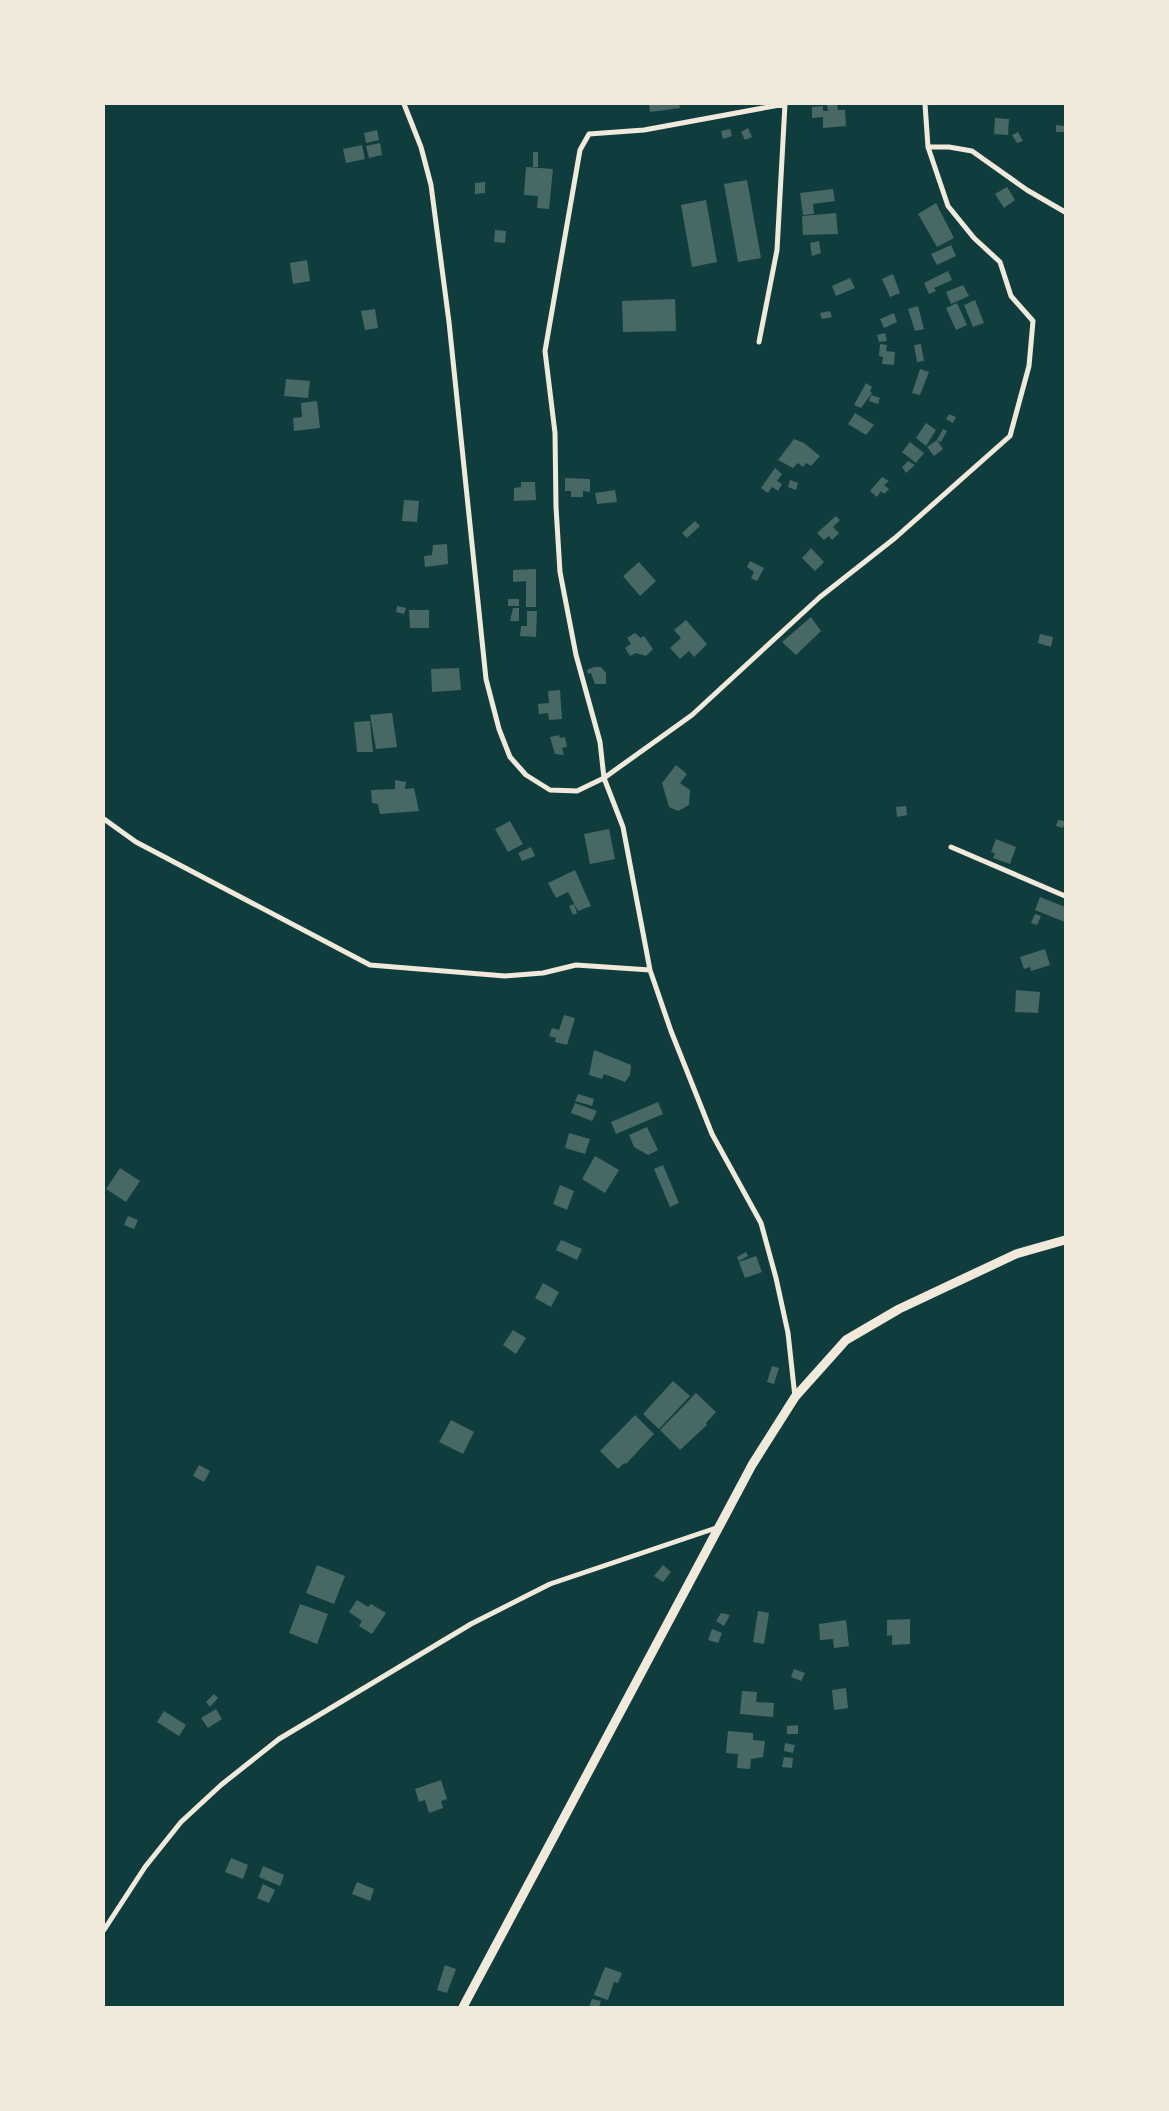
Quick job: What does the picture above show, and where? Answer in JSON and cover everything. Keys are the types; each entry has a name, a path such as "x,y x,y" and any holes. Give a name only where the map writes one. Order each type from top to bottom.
{"street":[{"path":"404,104 421,147 431,185 449,322 486,679 499,729 510,756 526,775 550,790 577,791 604,778 692,715 820,596 895,538 1010,436 1029,366 1033,320 1012,296 1000,262 974,238 948,206 928,147 925,104"},
{"path":"758,342 777,250 785,104 662,127 618,133 589,134 580,150 545,351 555,433 556,507 560,572 576,655 600,742 604,778 623,827 650,970 670,1031 712,1134 760,1223 776,1278 788,1333 795,1397"},
{"path":"928,147 949,147 972,151 1027,190 1065,212"},
{"path":"104,819 136,842 370,965 505,976 543,974 576,965 650,970"},
{"path":"951,847 1065,896"},
{"path":"464,2007 722,1526 752,1465 795,1397 846,1340 876,1322 899,1309 1016,1254 1065,1240"},
{"path":"104,1930 145,1867 181,1822 221,1785 279,1739 471,1624 550,1584 722,1526"}],"building":[{"path":"649,104 679,104 680,108 650,112"},
{"path":"827,104 837,104 838,110 845,110 846,126 823,128 823,117 812,118 812,107 823,106 823,111 828,111"},
{"path":"995,118 1009,119 1008,135 994,134"},
{"path":"1056,125 1064,126 1064,132 1056,132"},
{"path":"748,128 752,137 745,140 741,132"},
{"path":"730,129 732,136 723,139 721,131"},
{"path":"377,130 379,140 366,143 364,133"},
{"path":"1018,132 1023,141 1017,143 1012,135"},
{"path":"380,143 382,155 369,158 366,146"},
{"path":"362,145 365,159 346,163 343,149"},
{"path":"533,152 538,152 538,167 533,167"},
{"path":"526,167 553,169 549,209 537,208 538,196 524,195"},
{"path":"747,180 761,258 738,262 724,184"},
{"path":"485,182 485,193 475,194 475,183"},
{"path":"1007,187 1015,200 1004,208 995,194"},
{"path":"833,189 835,201 813,204 814,214 803,215 800,193"},
{"path":"706,200 717,262 692,267 681,205"},
{"path":"936,203 954,238 937,247 918,214"},
{"path":"836,213 838,234 803,235 802,216"},
{"path":"495,230 506,231 505,243 494,242"},
{"path":"819,241 821,253 812,256 810,243"},
{"path":"951,245 956,256 937,265 931,254"},
{"path":"307,260 310,281 293,284 290,263"},
{"path":"948,271 952,280 934,288 936,291 929,294 924,283"},
{"path":"893,274 900,293 890,297 882,279"},
{"path":"850,278 855,288 836,296 832,286"},
{"path":"963,285 969,296 951,304 946,292"},
{"path":"675,299 676,331 623,332 622,301"},
{"path":"975,300 984,323 973,327 964,305"},
{"path":"957,303 967,325 956,330 946,308"},
{"path":"918,306 924,329 915,331 908,309"},
{"path":"375,309 378,328 365,330 361,311"},
{"path":"830,311 832,317 822,319 820,313"},
{"path":"894,313 897,322 884,328 880,319"},
{"path":"885,333 887,341 879,342 877,335"},
{"path":"880,344 887,345 886,351 895,352 894,365 882,364 883,357 879,356"},
{"path":"921,344 924,361 917,362 914,345"},
{"path":"920,369 929,372 920,395 912,393"},
{"path":"286,379 310,381 308,398 284,396"},
{"path":"866,383 872,387 870,391 872,393 861,408 854,405"},
{"path":"871,395 880,398 878,404 869,401"},
{"path":"317,401 320,428 294,431 293,418 302,417 301,403"},
{"path":"855,413 874,425 866,435 848,424"},
{"path":"949,414 956,417 953,423 946,419"},
{"path":"926,423 936,430 926,446 916,438"},
{"path":"943,429 947,431 941,442 937,440"},
{"path":"794,439 804,443 820,456 811,466 806,463 803,467 798,463 793,468 778,460"},
{"path":"937,440 943,449 934,456 927,447"},
{"path":"910,442 924,453 916,463 902,452"},
{"path":"908,461 915,465 906,473 902,467"},
{"path":"775,468 782,474 777,481 782,484 778,491 772,487 768,493 761,488"},
{"path":"882,477 889,481 884,485 889,489 884,494 881,491 877,497 870,491"},
{"path":"565,478 590,479 590,492 583,491 583,497 571,497 571,491 565,491"},
{"path":"790,480 798,483 796,490 788,487"},
{"path":"521,482 535,482 536,500 514,501 514,488 521,487"},
{"path":"615,490 617,502 597,504 595,493"},
{"path":"404,500 419,501 417,522 402,521"},
{"path":"836,516 840,520 833,527 839,533 832,540 829,536 824,540 817,533"},
{"path":"695,521 700,526 687,538 682,533"},
{"path":"447,544 448,564 425,567 424,556 432,555 433,545"},
{"path":"811,548 824,562 815,571 802,558"},
{"path":"750,561 764,568 757,581 751,578 754,572 747,567"},
{"path":"639,562 656,581 640,596 623,576"},
{"path":"536,569 536,607 526,607 526,581 513,582 513,570"},
{"path":"508,599 519,599 519,606 508,606"},
{"path":"397,606 406,608 404,614 396,612"},
{"path":"513,608 519,608 519,621 510,621"},
{"path":"409,610 429,610 429,628 410,628"},
{"path":"527,611 537,611 536,637 520,636 521,626 527,626"},
{"path":"811,617 821,631 796,655 782,642"},
{"path":"686,620 707,644 694,657 689,651 680,659 670,648 681,638 674,630"},
{"path":"635,633 641,638 644,636 653,649 646,656 636,653 630,656 625,648 631,644 627,638"},
{"path":"1040,634 1053,637 1051,647 1038,643"},
{"path":"601,667 606,673 606,684 595,684 591,673 588,674 587,670"},
{"path":"459,668 461,690 432,692 431,669"},
{"path":"560,690 562,719 549,720 548,713 539,714 538,704 549,703 548,691"},
{"path":"392,713 397,747 376,749 370,715"},
{"path":"370,721 373,752 357,752 354,722"},
{"path":"559,735 560,738 565,737 567,747 562,748 564,755 555,754 550,737"},
{"path":"676,765 687,774 680,783 690,790 689,805 678,811 669,807 662,783"},
{"path":"395,780 406,782 405,789 414,788 419,811 380,814 378,804 372,803 371,790 395,789"},
{"path":"906,806 907,815 897,817 896,807"},
{"path":"1058,820 1065,821 1063,828 1056,826"},
{"path":"510,821 523,844 508,852 495,829"},
{"path":"609,829 615,859 590,864 584,834"},
{"path":"996,839 1016,847 1010,864 993,858 995,853 991,852"},
{"path":"531,847 535,856 522,861 518,853"},
{"path":"575,870 591,906 578,911 568,892 556,898 548,883"},
{"path":"1040,897 1065,907 1065,922 1035,910"},
{"path":"574,904 577,913 573,915 569,906"},
{"path":"1035,914 1041,916 1037,925 1031,923"},
{"path":"1045,949 1050,965 1031,971 1030,967 1024,969 1020,957"},
{"path":"1016,990 1040,992 1038,1013 1015,1012"},
{"path":"564,1015 575,1018 567,1045 555,1042 556,1038 549,1036 552,1028 559,1030"},
{"path":"594,1050 631,1065 630,1075 625,1082 604,1074 602,1079 589,1075"},
{"path":"578,1094 594,1099 592,1106 575,1101"},
{"path":"658,1102 663,1114 616,1134 611,1122"},
{"path":"575,1103 597,1111 592,1121 571,1113"},
{"path":"647,1127 658,1150 648,1155 634,1147 629,1135"},
{"path":"569,1133 590,1139 585,1154 565,1148"},
{"path":"595,1156 619,1170 605,1193 582,1179"},
{"path":"663,1165 679,1203 670,1207 654,1169"},
{"path":"120,1168 140,1181 126,1202 106,1189"},
{"path":"560,1185 574,1191 567,1210 553,1204"},
{"path":"128,1216 138,1220 134,1229 124,1225"},
{"path":"561,1240 582,1249 577,1260 556,1250"},
{"path":"746,1252 748,1256 739,1261 737,1257"},
{"path":"756,1256 762,1272 745,1278 739,1262"},
{"path":"543,1283 559,1292 551,1307 535,1298"},
{"path":"513,1330 526,1338 516,1354 503,1345"},
{"path":"772,1366 779,1368 774,1384 767,1382"},
{"path":"673,1381 690,1396 659,1429 643,1414"},
{"path":"696,1393 716,1412 706,1423 707,1425 680,1450 660,1430"},
{"path":"635,1415 654,1434 626,1464 624,1463 618,1469 600,1451"},
{"path":"451,1420 474,1432 463,1454 439,1442"},
{"path":"199,1465 210,1471 204,1482 193,1476"},
{"path":"317,1565 345,1576 334,1604 306,1593"},
{"path":"663,1565 671,1572 663,1582 654,1576"},
{"path":"357,1600 368,1607 371,1604 386,1613 372,1634 359,1626 362,1621 349,1612"},
{"path":"300,1604 328,1614 317,1644 289,1633"},
{"path":"758,1611 769,1613 764,1644 753,1642"},
{"path":"721,1613 730,1615 724,1626 716,1621"},
{"path":"910,1619 910,1644 892,1645 892,1635 887,1636 887,1620"},
{"path":"846,1620 849,1646 834,1648 833,1639 820,1640 819,1624"},
{"path":"712,1629 722,1633 718,1643 708,1640"},
{"path":"794,1669 805,1673 801,1681 791,1677"},
{"path":"846,1688 848,1708 834,1710 832,1690"},
{"path":"742,1691 757,1692 756,1702 774,1703 773,1717 740,1714"},
{"path":"214,1694 218,1698 210,1707 206,1702"},
{"path":"216,1709 222,1719 208,1728 201,1718"},
{"path":"164,1711 186,1725 179,1736 157,1722"},
{"path":"798,1725 798,1734 787,1734 787,1726"},
{"path":"728,1731 753,1733 753,1740 765,1741 763,1757 751,1759 750,1769 737,1768 738,1754 726,1753"},
{"path":"785,1743 795,1745 793,1753 784,1751"},
{"path":"784,1757 793,1758 792,1768 782,1767"},
{"path":"441,1780 447,1799 441,1801 443,1808 429,1813 425,1800 419,1802 415,1789"},
{"path":"231,1858 248,1865 243,1879 225,1872"},
{"path":"263,1866 284,1875 280,1886 259,1877"},
{"path":"357,1882 374,1889 370,1901 352,1894"},
{"path":"263,1884 275,1890 269,1903 257,1898"},
{"path":"445,1965 456,1969 447,1993 437,1990"},
{"path":"605,1967 622,1973 618,1983 614,1982 608,2000 594,1995"},
{"path":"592,1999 601,2001 599,2007 589,2007"}]}
